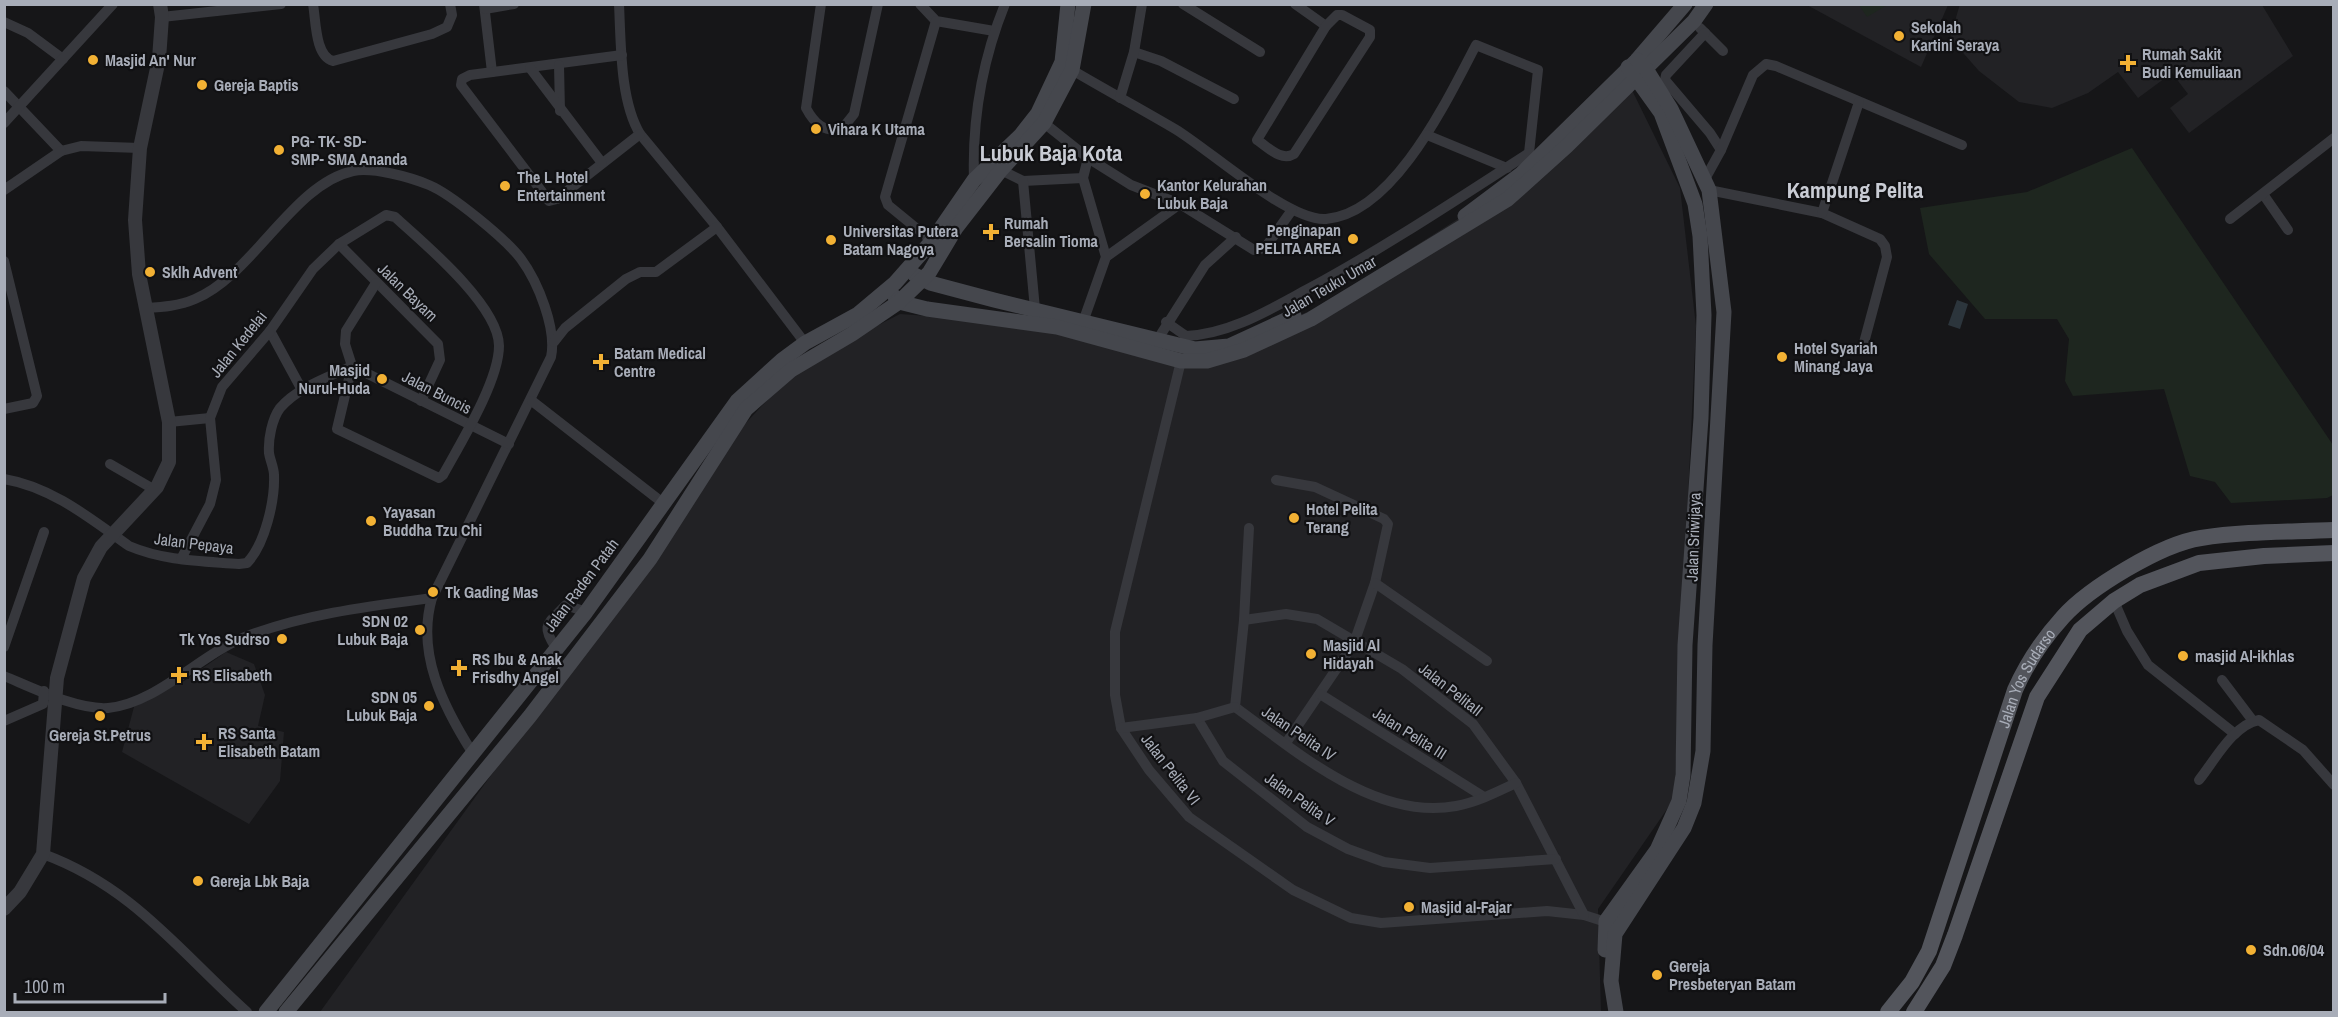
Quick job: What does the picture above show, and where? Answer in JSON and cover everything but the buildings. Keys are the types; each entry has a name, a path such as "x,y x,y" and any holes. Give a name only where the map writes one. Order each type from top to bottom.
{"main road":[{"name":"Jalan Raden Patah","path":"266,1012 585,612 737,400 749,387 805,343 858,314 888,290 932,241 974,180 1038,113 1062,62 1068,4"},
{"path":"286,1012 530,716 650,559 746,409 791,370 852,334 899,302 923,280 956,228 1001,170 1044,123 1072,70 1084,4"},
{"name":"Jalan Teuku Umar","path":"899,302 927,309 1057,327 1181,361 1207,361 1267,341 1311,319 1508,199 1542,169 1637,68 1685,4"},
{"name":"Jalan Teuku Umar","path":"908,270 923,280 1155,342 1195,350 1228,346 1302,312 1462,218 1521,174 1531,157 1694,21 1706,4"},
{"name":"Jalan Sriwijaya","path":"1612,924 1684,828 1694,803 1703,751 1720,357 1724,312 1707,184 1671,110 1637,68"},
{"name":"Jalan Sriwijaya","path":"1616,1012 1611,981 1615,934 1612,924 1657,850 1679,801 1683,775 1689,582 1703,356 1702,281 1695,204 1661,113 1637,68"},
{"path":"888,290 899,302"},
{"path":"1703,356 1720,357"},
{"name":"Jalan Yos Sudarso","path":"1888,1012 1912,982 1929,951 2014,690 2023,671 2063,617 2123,572 2167,548 2199,538 2334,530"},
{"name":"Jalan Yos Sudarso","path":"1914,1012 1943,966 1956,935 2037,697 2080,630 2114,600 2140,585 2199,564 2264,556 2334,553"},
{"path":"1689,582 1710,583"},
{"path":"513,702 530,716"},
{"path":"1605,1012 1612,924"}],"street":[{"path":"4,123 113,4"},
{"path":"4,721 43,704 49,693 90,563 112,534 155,490 169,462 169,422 146,308 135,220 140,148 159,59 161,11 281,4"},
{"path":"313,4 321,50 326,58 333,61 432,34 447,27 452,15 450,4"},
{"path":"492,72 484,7 514,4"},
{"path":"619,4 622,55 632,120 640,134 717,227 805,343"},
{"path":"821,4 806,108 820,126 833,131 842,129 854,114 878,4"},
{"path":"920,4 936,21 994,31"},
{"path":"974,180 975,117 994,31 1005,4"},
{"path":"1120,98 1134,52 1142,4"},
{"path":"1183,4 1260,52"},
{"path":"1295,4 1326,26"},
{"path":"1340,15 1371,33 1294,154 1288,157 1282,156 1257,140 1326,26 1340,15"},
{"path":"932,241 888,205 885,197 936,21"},
{"path":"1694,21 1723,51"},
{"path":"4,22 28,33 63,60"},
{"path":"1705,33 1665,75 1665,80 1710,133 1721,150"},
{"path":"1072,70 1177,130 1292,210 1315,219 1329,219 1350,213 1377,194 1397,175 1427,135 1476,45 1538,70 1531,157 1507,168 1364,259 1256,316 1206,335 1186,336 1166,322"},
{"path":"1134,52 1161,61 1234,99"},
{"path":"622,55 467,76 461,85 464,92 549,201 557,199 640,134"},
{"path":"1862,350 1887,257 1885,246 1880,239 1822,213 1707,184 1753,75 1766,64 1776,66 1962,145"},
{"path":"559,65 560,111"},
{"path":"530,68 560,111 602,163"},
{"path":"4,91 61,151"},
{"path":"1822,213 1859,102"},
{"path":"1044,123 1088,158 1131,185 1180,204 1254,250 1265,248 1292,210"},
{"path":"1427,135 1507,168"},
{"path":"2230,219 2334,138"},
{"path":"4,190 61,151 81,146 140,148"},
{"path":"1088,158 1083,178 1106,257"},
{"path":"1001,170 1023,181 1083,178"},
{"path":"146,308 174,306 197,298 249,259 285,218 320,187 353,171 378,172 430,185 479,220 521,259 545,307 554,342 551,357 532,401 432,598 428,614 427,631 431,664 446,707 472,752"},
{"path":"1023,181 1035,309"},
{"path":"2263,195 2288,230"},
{"path":"1083,322 1106,257 1180,204"},
{"name":"Jalan Kedelai","path":"181,559 210,504 216,480 210,418 222,387 270,331 307,276 339,244 379,217 386,215 395,217 419,238 460,278 493,322 499,345 496,370 469,425"},
{"path":"554,342 565,328 626,279 640,273 656,272 717,227"},
{"path":"1155,342 1205,265 1236,237"},
{"name":"Jalan Bayam","path":"339,244 438,344 440,360 421,401"},
{"path":"4,261 37,396 33,403 4,409"},
{"path":"376,283 346,331 345,344 352,366 336,424 340,433 441,477 469,425"},
{"path":"270,331 302,390"},
{"name":"Jalan Pelita VI","path":"1181,361 1115,633 1115,695 1121,728 1149,770 1189,818 1293,890 1352,918 1381,923 1538,912 1584,915 1612,924"},
{"name":"Jalan Buncis","path":"352,366 509,444"},
{"name":"Jalan Pepaya","path":"4,479 32,486 52,495 142,552 181,559 247,563 253,556 269,514 274,474 269,452 273,423 282,406 302,390 352,366"},
{"path":"532,401 618,465 663,503"},
{"path":"169,422 210,418"},
{"path":"110,464 155,490"},
{"path":"1276,480 1315,487 1384,519 1388,528 1375,582 1354,643 1286,744"},
{"path":"1121,728 1197,718 1234,707 1244,620 1248,528"},
{"path":"4,647 44,532"},
{"path":"1375,582 1487,661"},
{"path":"4,676 92,707 110,708 125,705 154,690 246,636 315,618 432,598"},
{"path":"2114,600 2127,631 2148,665 2235,734"},
{"name":"Jalan PelitaII","path":"1244,620 1300,615 1317,619 1354,643 1402,669 1473,724 1516,783 1584,915"},
{"path":"2222,680 2253,721"},
{"path":"4,909 20,892 43,854 49,693"},
{"name":"Jalan Pelita III","path":"1320,694 1484,797"},
{"name":"Jalan Pelita IV","path":"1234,707 1286,744 1352,786 1391,802 1430,807 1455,806 1484,797 1516,783"},
{"name":"Jalan Pelita V","path":"1197,718 1223,761 1307,827 1348,849 1384,862 1430,868 1556,859"},
{"path":"2199,780 2235,734 2247,723 2264,721 2303,750 2334,785"},
{"path":"43,854 72,865 112,888 138,911 157,923 248,1012"}],"shaded area":[{"name":"Rumah Sakit Budi Kemuliaan","path":"1960,4 2262,5 2293,56 2189,133 2170,108 2188,94 2172,73 2138,98 2118,72 2088,93 2052,108 2019,102 1979,71 1950,38"},
{"name":"Sekolah Kartini Seraya","path":"1807,5 1948,5 1921,67"},
{"path":"1859,5 1887,5 1867,17"},
{"path":"1629,84 1680,188 1696,326 1674,799 1598,909 1601,1012 320,1012 744,425 800,365 900,314 1056,325 1184,364 1319,307 1480,205"},
{"path":"2132,148 2333,445 2333,495 2327,498 2231,503 2215,482 2190,476 2164,389 2073,396 2065,381 2069,339 2057,319 1985,319 1929,254 1920,208 2027,192"},
{"path":"1957,300 1968,304 1960,329 1948,325"},
{"name":"RS Santa Elisabeth Batam","path":"226,652 254,664 265,695 258,726 284,732 280,781 249,824 122,752 135,703 184,681"}],"place":[{"name":"Sekolah Kartini Seraya","path":"1899,36"},
{"name":"Masjid An' Nur","path":"93,60"},
{"name":"Rumah Sakit Budi Kemuliaan","path":"2128,63"},
{"name":"Gereja Baptis","path":"202,85"},
{"name":"Vihara K Utama","path":"816,129"},
{"name":"PG- TK- SD- SMP- SMA Ananda","path":"279,150"},
{"name":"The L Hotel Entertainment","path":"505,186"},
{"name":"Kantor Kelurahan Lubuk Baja","path":"1145,194"},
{"name":"Rumah Bersalin Tioma","path":"991,232"},
{"name":"Penginapan PELITA AREA","path":"1353,239"},
{"name":"Universitas Putera Batam Nagoya","path":"831,240"},
{"name":"Sklh Advent","path":"150,272"},
{"name":"Hotel Syariah Minang Jaya","path":"1782,357"},
{"name":"Batam Medical Centre","path":"601,362"},
{"name":"Masjid Nurul-Huda","path":"382,379"},
{"name":"Hotel Pelita Terang","path":"1294,518"},
{"name":"Yayasan Buddha Tzu Chi","path":"371,521"},
{"name":"Tk Gading Mas","path":"433,592"},
{"name":"SDN 02 Lubuk Baja","path":"420,630"},
{"name":"Tk Yos Sudrso","path":"282,639"},
{"name":"Masjid Al Hidayah","path":"1311,654"},
{"name":"masjid Al-ikhlas","path":"2183,656"},
{"name":"RS Ibu & Anak Frisdhy Angel","path":"459,668"},
{"name":"RS Elisabeth","path":"179,675"},
{"name":"SDN 05 Lubuk Baja","path":"429,706"},
{"name":"Gereja St.Petrus","path":"100,716"},
{"name":"RS Santa Elisabeth Batam","path":"204,742"},
{"name":"Gereja Lbk Baja","path":"198,881"},
{"name":"Masjid al-Fajar","path":"1409,907"},
{"name":"Sdn.06/04","path":"2251,950"},
{"name":"Gereja Presbeteryan Batam","path":"1657,975"}],"district":[{"name":"Lubuk Baja Kota","path":"1051,153"},
{"name":"Kampung Pelita","path":"1855,190"}]}
